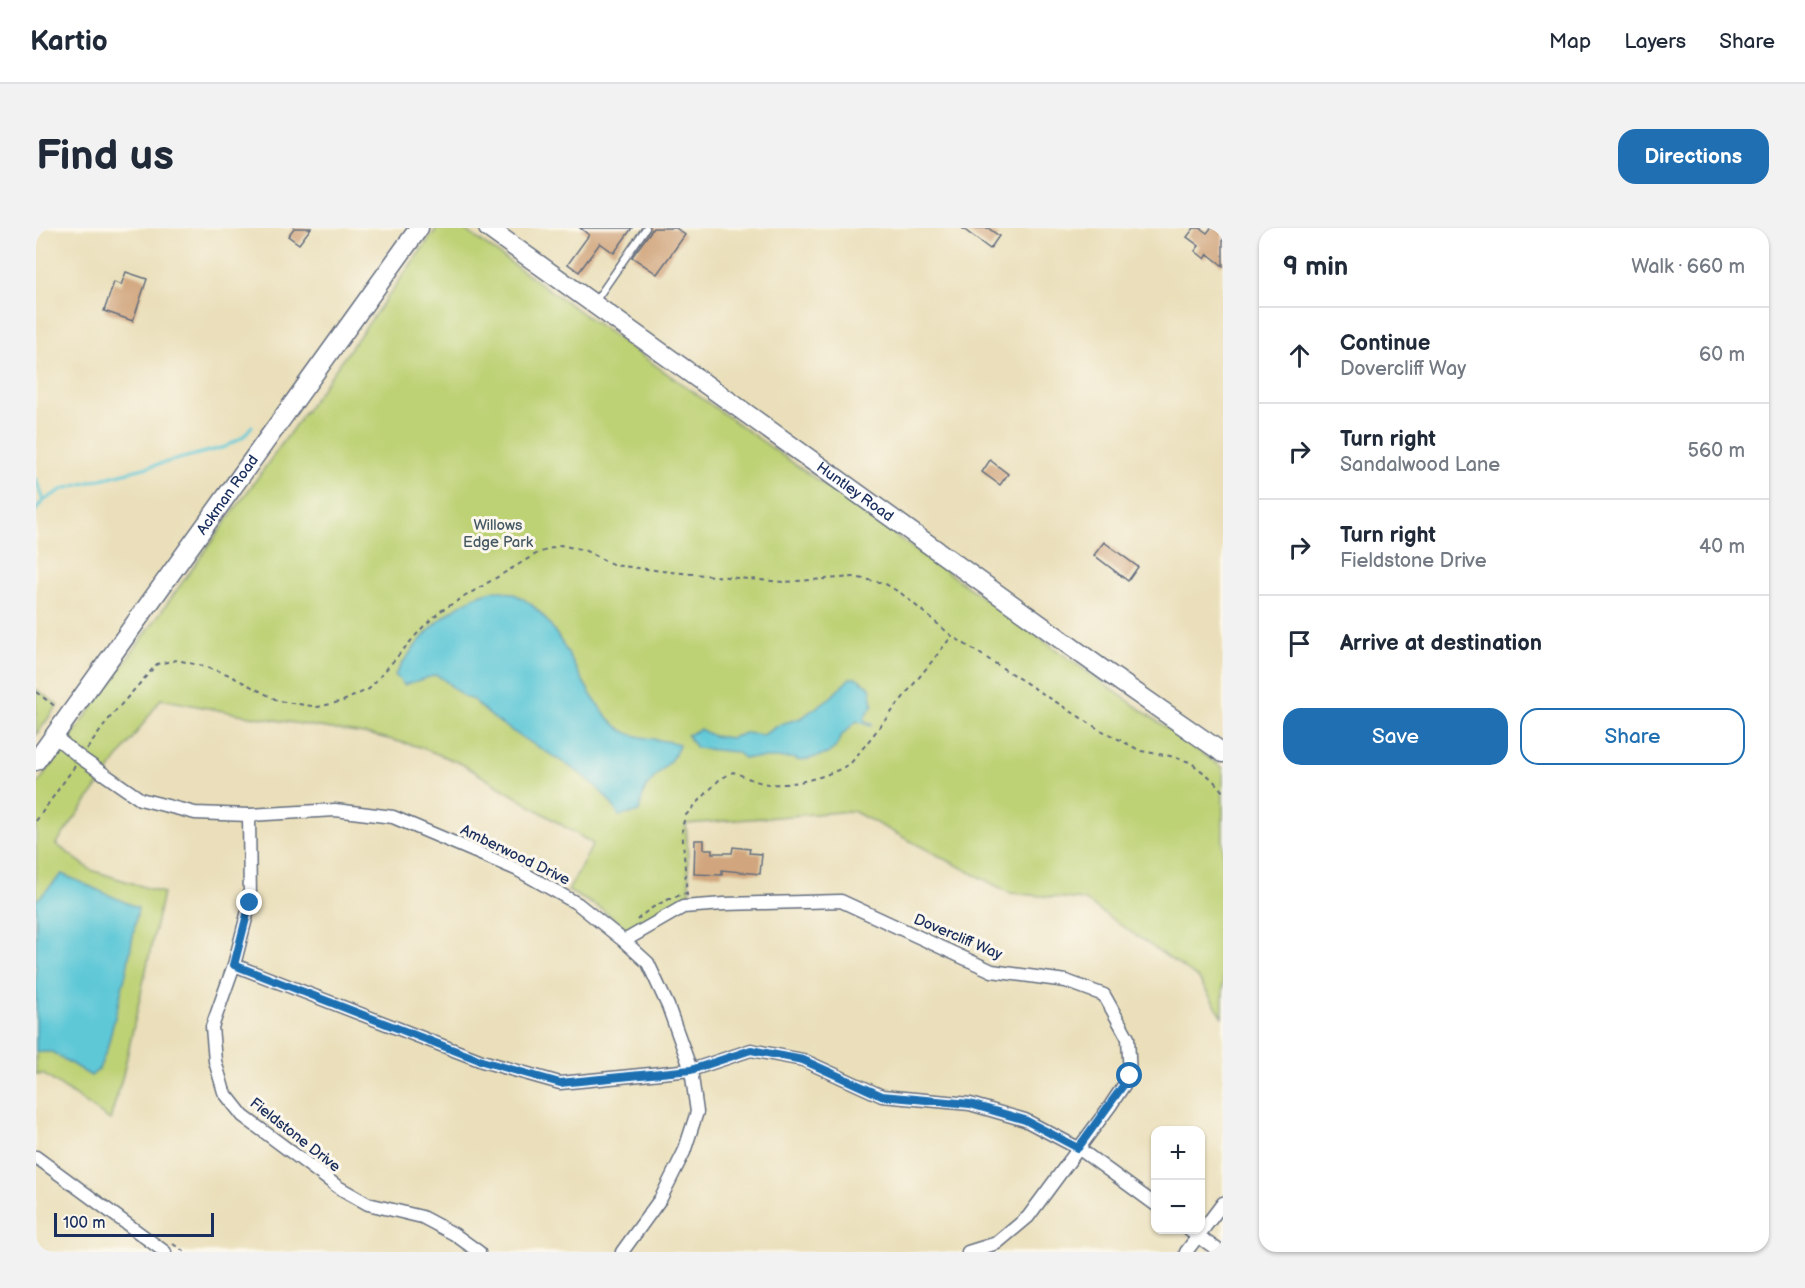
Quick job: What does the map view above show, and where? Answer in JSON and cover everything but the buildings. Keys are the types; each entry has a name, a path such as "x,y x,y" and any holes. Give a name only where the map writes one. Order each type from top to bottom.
{"street":[{"name":"Ackman Road","path":"36,761 419,228"},
{"name":"Huntley Road","path":"488,228 1223,753"},
{"name":"Amberwood Drive","path":"54,736 140,799 195,813 249,815 335,810 393,817 516,869 578,904 624,941 648,963 668,1006 691,1070 697,1112 684,1152 661,1198 622,1252"},
{"name":"Fieldstone Drive","path":"249,815 250,903 234,965 212,1027 215,1061 224,1092 243,1116 338,1187 368,1204 422,1217 454,1234 479,1252"},
{"name":"Dovercliff Way","path":"624,941 688,907 724,903 841,901 992,971 1066,981 1104,995 1128,1038 1130,1076 1028,1217 997,1243 968,1252"},
{"path":"234,965 482,1061 560,1083 691,1070 751,1050 803,1060 882,1096 970,1104 1025,1120 1078,1148 1151,1202"},
{"path":"36,1157 165,1252"},
{"path":"1205,1222 1223,1203"},
{"path":"1186,1252 1194,1234"},
{"path":"1195,1234 1221,1252"}],"lane":[{"path":"593,303 646,228"}],"path":[{"path":"36,821 112,715 157,664 177,660 198,665 227,674 279,701 318,707 343,701 369,689 423,627 442,610 536,554 560,545 584,550 615,565 670,573 783,582 854,577 884,583 902,594 952,636 1097,728 1141,751 1190,762 1212,779 1223,792"},
{"path":"688,907 682,827 686,815 718,780 733,772 768,784 793,783 837,772 851,763 952,636"},
{"path":"36,692 69,716"}],"green space":[{"name":"Willows Edge Park","path":"437,228 462,228 1223,768 1223,1017 1198,978 1084,900 1010,893 853,811 686,824 690,899 662,908 637,927 629,930 600,908 568,891 593,844 462,764 420,747 376,736 161,699 56,844 91,870 163,893 123,1075 110,1120 43,1074 36,1074 36,786"},
{"path":"36,689 58,705 36,735"}],"water":[{"path":"496,590 514,594 532,605 546,620 559,638 593,698 622,730 641,737 679,744 669,761 646,788 639,812 619,816 607,798 591,782 510,730 474,700 464,696 436,675 404,685 395,675 414,648 437,623 465,602"},
{"path":"850,678 857,678 870,687 873,704 864,718 866,722 872,724 871,726 857,721 842,735 835,748 827,754 801,761 792,758 744,758 736,752 696,748 687,735 700,729 713,736 731,738 745,733 763,735 781,724 801,718 831,697"},
{"path":"62,874 138,908 127,969 107,1049 99,1069 91,1076 52,1052 36,1052 36,901"}],"waterway":[{"path":"36,510 43,501 63,489 225,447 243,437 252,426"},
{"path":"36,479 43,501"}],"route":[{"path":"250,903 234,965 482,1061 560,1083 691,1070 751,1050 803,1060 882,1096 970,1104 1025,1120 1078,1148 1130,1076"}]}
